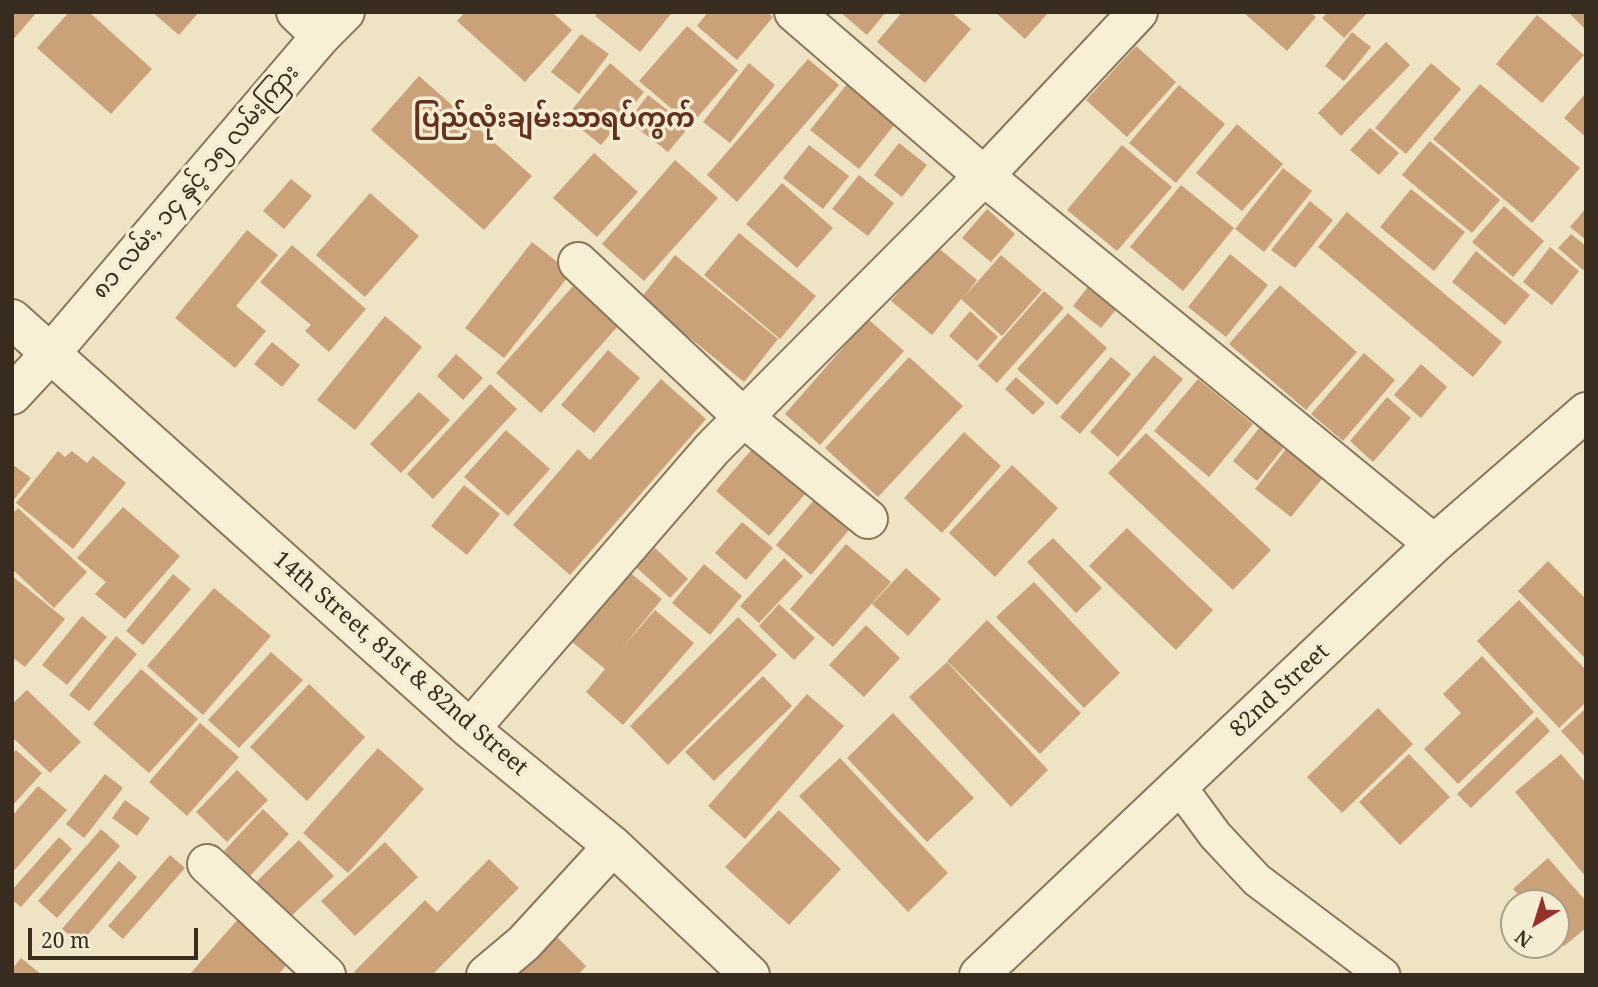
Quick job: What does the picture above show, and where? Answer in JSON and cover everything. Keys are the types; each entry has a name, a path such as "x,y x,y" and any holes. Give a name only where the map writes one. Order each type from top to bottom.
{"street":[{"path":"794,12 984,176 1434,544"},
{"path":"470,729 712,449 984,176 1138,12"},
{"name":"၈၁ လမ်း, ၁၄ နှင့် ၁၅ လမ်းကြား","path":"12,396 50,354 321,20"},
{"path":"578,262 743,417 868,519"},
{"name":"14th Street, 81st & 82nd Street","path":"12,319 470,729 613,846 750,975"},
{"name":"82nd Street","path":"979,975 1434,544 1586,412"},
{"path":"486,975 524,943 613,846"},
{"path":"207,864 326,975"}],"lane":[{"path":"1179,786 1215,835 1257,880 1383,975"}],"building":[{"path":"12,12 37,12 12,41"},
{"path":"69,12 89,12 152,69 111,114 37,48"},
{"path":"152,12 199,12 179,35"},
{"path":"465,12 552,12 572,30 525,82 457,21"},
{"path":"598,12 671,14 640,52 595,16"},
{"path":"708,12 767,12 773,17 737,60 697,26"},
{"path":"840,12 886,12 867,35"},
{"path":"902,12 951,12 971,29 925,83 877,42"},
{"path":"995,12 1049,12 1025,39"},
{"path":"1243,12 1310,12 1316,17 1287,51"},
{"path":"1328,12 1368,12 1344,38 1322,18"},
{"path":"1568,12 1586,12 1586,30"},
{"path":"1537,15 1584,55 1542,103 1496,64"},
{"path":"687,26 738,70 691,125 639,81"},
{"path":"1352,32 1371,47 1344,81 1325,66"},
{"path":"581,34 609,54 579,94 551,72"},
{"path":"1386,42 1410,65 1341,136 1318,113"},
{"path":"1136,46 1176,82 1127,137 1086,100"},
{"path":"808,59 839,85 737,202 707,175"},
{"path":"610,63 644,92 601,145 566,117"},
{"path":"749,63 775,85 730,143 703,122"},
{"path":"1431,63 1461,89 1406,154 1375,128"},
{"path":"419,76 532,176 484,230 371,130"},
{"path":"847,84 895,124 859,169 810,130"},
{"path":"1480,84 1580,168 1532,223 1433,139"},
{"path":"1179,85 1225,124 1176,183 1129,143"},
{"path":"1586,93 1586,137 1564,118"},
{"path":"648,95 689,127 668,152 628,121"},
{"path":"1237,124 1283,164 1242,211 1196,173"},
{"path":"1370,128 1399,153 1379,175 1350,150"},
{"path":"1430,141 1500,200 1472,233 1402,175"},
{"path":"899,143 927,165 902,197 874,175"},
{"path":"809,145 849,176 823,209 783,178"},
{"path":"1122,145 1172,187 1117,251 1067,210"},
{"path":"594,153 638,192 597,237 553,198"},
{"path":"675,160 718,198 644,281 602,244"},
{"path":"1283,168 1312,191 1264,252 1235,229"},
{"path":"859,175 894,203 868,236 832,209"},
{"path":"291,179 312,196 284,229 263,211"},
{"path":"782,183 833,228 797,268 746,224"},
{"path":"1181,185 1234,228 1183,291 1130,247"},
{"path":"1411,189 1465,232 1434,271 1380,227"},
{"path":"370,193 419,236 365,297 316,255"},
{"path":"1310,201 1333,220 1295,268 1271,250"},
{"path":"1504,206 1544,241 1513,277 1472,242"},
{"path":"1586,208 1586,240 1570,227"},
{"path":"987,209 1015,234 991,262 962,238"},
{"path":"1347,212 1502,342 1473,377 1318,247"},
{"path":"247,230 278,255 236,306 266,331 235,368 175,318"},
{"path":"739,233 816,296 780,339 704,275"},
{"path":"1571,234 1586,246 1586,267 1583,270 1558,248"},
{"path":"532,242 571,273 504,358 465,328"},
{"path":"292,245 366,309 329,352 305,331 311,325 260,282"},
{"path":"936,246 977,280 965,296 1001,255 1042,290 1002,336 961,299 932,335 891,301"},
{"path":"1550,247 1579,271 1552,305 1523,282"},
{"path":"1476,251 1530,295 1505,325 1452,282"},
{"path":"1230,254 1268,285 1226,337 1188,307"},
{"path":"675,255 778,339 744,382 641,298"},
{"path":"1098,274 1127,296 1101,328 1073,306"},
{"path":"1280,285 1357,352 1306,410 1229,344"},
{"path":"573,286 618,326 541,413 496,373"},
{"path":"1044,291 1064,308 997,383 978,366"},
{"path":"970,311 998,337 977,361 949,336"},
{"path":"1068,313 1107,348 1057,405 1017,369"},
{"path":"385,316 422,347 355,430 317,400"},
{"path":"868,319 904,351 820,445 785,414"},
{"path":"272,342 300,365 282,387 254,364"},
{"path":"608,350 640,378 594,433 561,405"},
{"path":"1364,353 1395,380 1343,441 1311,414"},
{"path":"456,354 483,378 463,400 437,376"},
{"path":"1154,355 1183,379 1118,457 1090,432"},
{"path":"909,357 963,406 878,497 825,448"},
{"path":"1111,357 1131,374 1080,434 1060,417"},
{"path":"1421,364 1447,387 1421,418 1394,395"},
{"path":"1016,377 1045,403 1033,415 1005,389"},
{"path":"661,379 706,419 570,575 513,525 578,449 590,460"},
{"path":"1198,379 1253,424 1209,477 1154,431"},
{"path":"490,384 517,409 433,499 407,474"},
{"path":"419,392 450,420 401,473 370,444"},
{"path":"1387,397 1411,418 1373,462 1350,441"},
{"path":"1264,422 1288,442 1257,481 1233,461"},
{"path":"506,430 550,469 508,516 464,477"},
{"path":"964,432 1001,466 942,533 904,498"},
{"path":"1146,433 1271,550 1233,590 1108,473"},
{"path":"1293,440 1330,469 1291,517 1255,489"},
{"path":"759,441 812,486 769,536 716,491"},
{"path":"58,451 65,457 72,451 87,463 93,456 126,483 73,549 16,503"},
{"path":"12,464 31,478 12,502"},
{"path":"1012,465 1058,508 995,577 949,533"},
{"path":"464,485 500,514 467,555 431,526"},
{"path":"814,500 849,530 811,575 776,545"},
{"path":"123,507 180,556 125,619 95,594 106,582 77,558"},
{"path":"18,508 87,572 54,608 12,569 12,514"},
{"path":"742,522 773,548 746,580 715,553"},
{"path":"1127,528 1213,610 1176,650 1089,566"},
{"path":"1053,538 1102,588 1076,613 1027,562"},
{"path":"846,544 891,582 833,647 790,609"},
{"path":"655,548 688,579 670,598 636,567"},
{"path":"784,558 803,576 759,623 740,606"},
{"path":"1548,561 1586,599 1586,659 1518,591"},
{"path":"704,564 742,596 710,635 672,603"},
{"path":"906,568 941,599 908,636 872,604"},
{"path":"628,571 662,599 621,649 655,610 694,643 623,725 586,692 605,669 571,641"},
{"path":"173,574 191,589 143,645 126,631"},
{"path":"12,576 65,619 25,667 12,657"},
{"path":"1034,582 1120,673 1084,708 996,617"},
{"path":"214,588 271,636 203,715 147,666"},
{"path":"1519,600 1586,670 1586,702 1559,728 1477,641"},
{"path":"779,604 815,638 794,660 759,626"},
{"path":"82,616 107,637 67,685 42,665"},
{"path":"738,617 777,655 668,765 630,726"},
{"path":"987,620 1081,713 1040,754 947,661"},
{"path":"866,625 900,658 864,697 829,665"},
{"path":"116,636 137,654 89,711 69,695"},
{"path":"271,652 303,680 239,748 208,720"},
{"path":"1482,656 1534,712 1458,784 1424,749 1461,713 1443,694"},
{"path":"947,662 1048,770 1011,807 909,697"},
{"path":"141,669 198,719 149,773 93,724"},
{"path":"763,676 792,706 714,781 685,752"},
{"path":"309,684 365,737 307,801 250,747"},
{"path":"27,690 81,742 50,773 12,737 12,704"},
{"path":"807,694 844,726 745,839 708,806"},
{"path":"1378,708 1413,744 1342,813 1307,777"},
{"path":"1586,708 1586,758 1561,731"},
{"path":"893,713 974,798 927,842 847,758"},
{"path":"1537,717 1550,731 1471,808 1457,794"},
{"path":"200,723 239,757 187,816 149,782"},
{"path":"378,748 424,789 348,873 303,833"},
{"path":"16,750 42,773 12,806 12,754"},
{"path":"1409,754 1450,797 1400,845 1359,802"},
{"path":"1561,754 1586,783 1586,877 1515,792"},
{"path":"840,758 948,873 908,912 799,796"},
{"path":"237,770 268,800 227,842 196,812"},
{"path":"105,774 123,788 84,838 66,824"},
{"path":"38,786 67,810 12,873 12,816"},
{"path":"125,800 150,818 137,836 112,818"},
{"path":"263,809 289,834 250,876 224,851"},
{"path":"779,810 841,869 789,925 725,867"},
{"path":"101,829 120,846 57,918 38,901"},
{"path":"59,837 72,849 21,907 12,900 12,890"},
{"path":"299,840 334,876 288,919 254,884"},
{"path":"385,842 418,877 355,936 321,901"},
{"path":"170,855 185,868 123,939 108,926"},
{"path":"1548,858 1586,901 1586,928 1570,941 1570,889 1513,889"},
{"path":"489,859 519,888 432,975 357,975 354,972 425,900 437,912"},
{"path":"119,861 137,877 80,944 62,929"},
{"path":"239,918 289,962 278,975 189,975"},
{"path":"554,934 586,966 578,975 512,975"},
{"path":"21,958 42,975 12,975 12,969"}],"district":[{"name":"ပြည်လုံးချမ်းသာရပ်ကွက်","path":"554,120"}]}
